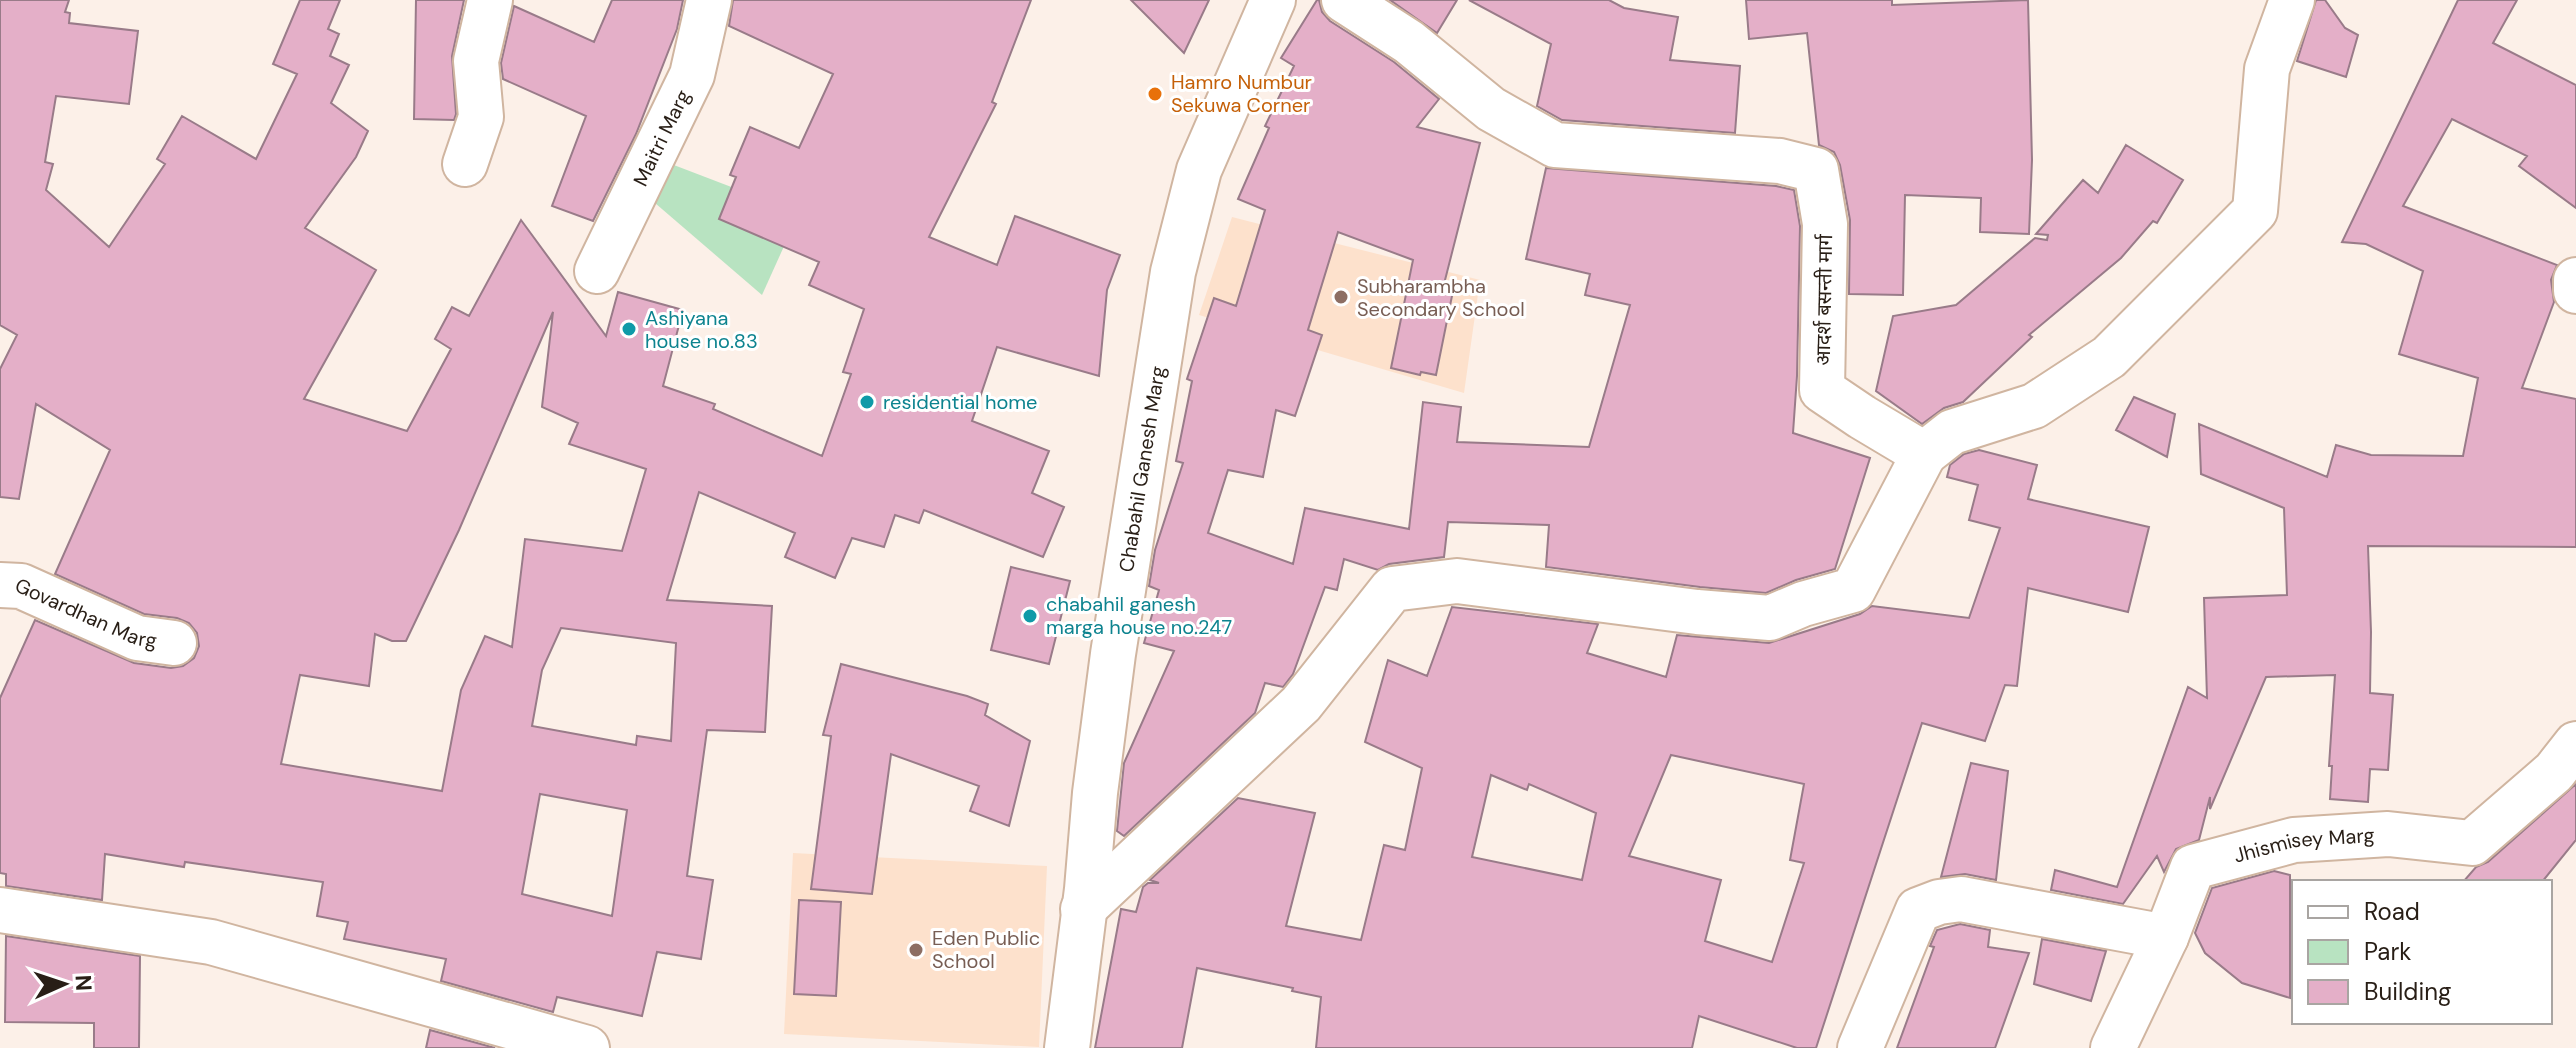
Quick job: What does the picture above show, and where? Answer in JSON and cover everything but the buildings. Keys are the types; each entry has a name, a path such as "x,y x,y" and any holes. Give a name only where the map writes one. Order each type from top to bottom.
{"street":[{"path":"465,164 481,117 476,61 490,0"},
{"name":"Maitri Marg","path":"597,271 692,75 709,0"},
{"name":"Chabahil Ganesh Marg","path":"1067,1048 1113,654 1173,272 1199,170 1273,0"},
{"name":"आदर्श बसन्ती मार्ग","path":"1344,0 1409,42 1491,109 1555,145 1780,161 1816,170 1825,224 1822,390 1924,454"},
{"path":"1083,909 1301,704 1392,589 1457,581 1697,612 1770,618 1803,604 1853,590 1924,454 1952,432 2034,406 2109,357 2255,211 2267,69 2292,0"},
{"path":"2576,280 2576,291"},
{"name":"Govardhan Marg","path":"0,585 21,586 137,638 174,643"},
{"name":"Jhismisey Marg","path":"2113,1048 2166,937 2193,867 2294,840 2388,834 2472,843 2554,772 2576,744"},
{"path":"1860,1048 1918,910 1939,902 1961,899 2166,937"},
{"path":"0,910 211,942 587,1048"}],"shaded area":[{"name":"Subharambha Secondary School","path":"1232,217 1480,280 1464,393 1199,315"},
{"name":"Eden Public School","path":"793,853 1047,866 1039,1047 784,1034"}],"green space":[{"path":"666,162 799,213 762,295 648,197"}],"place":[{"name":"Hamro Numbur Sekuwa Corner","path":"1155,94"},
{"name":"Subharambha Secondary School","path":"1341,297"},
{"name":"Ashiyana house no.83","path":"629,329"},
{"name":"residential home","path":"867,402"},
{"name":"chabahil ganesh marga house no.247","path":"1030,616"},
{"name":"Eden Public School","path":"916,950"}]}
